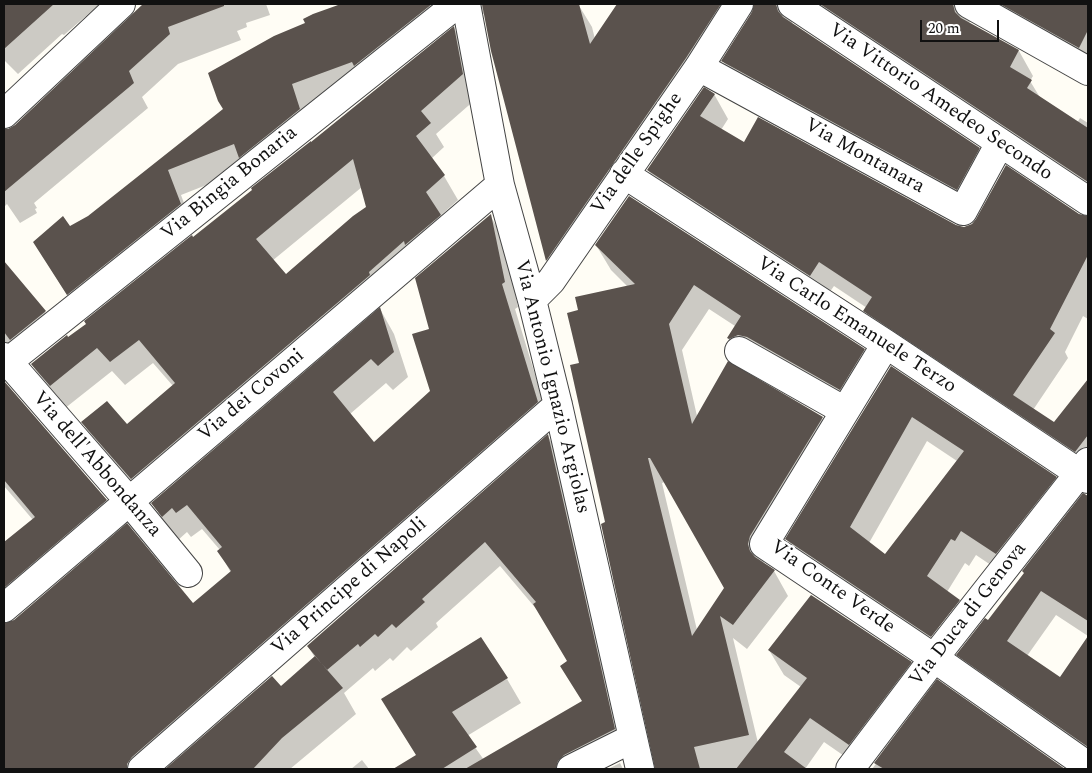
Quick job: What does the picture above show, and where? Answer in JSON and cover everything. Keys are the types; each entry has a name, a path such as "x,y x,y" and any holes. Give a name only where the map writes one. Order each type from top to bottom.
{"street":[{"path":"4,114 122,4"},
{"name":"Via Bingia Bonaria","path":"5,361 457,4"},
{"name":"Via Antonio Ignazio Argiolas","path":"466,4 500,185 532,300 558,405 640,769"},
{"name":"Via delle Spighe","path":"532,300 550,281 698,67 739,4"},
{"name":"Via Vittorio Amedeo Secondo","path":"792,4 1088,201"},
{"path":"970,4 1088,71"},
{"name":"Via Montanara","path":"698,67 963,211 1000,143"},
{"name":"Via Carlo Emanuele Terzo","path":"624,174 1085,472"},
{"name":"Via dei Covoni","path":"4,608 500,185"},
{"name":"Via Conte Verde","path":"886,344 764,544 934,658 1088,766"},
{"path":"739,351 845,411"},
{"name":"Via dell'Abbondanza","path":"5,361 129,501 188,573"},
{"name":"Via Principe di Napoli","path":"142,769 558,405"},
{"name":"Via Duca di Genova","path":"850,769 934,658 1085,472"},
{"path":"571,769 633,738"}],"building":[{"path":"4,4 54,4 4,49"},
{"path":"143,4 224,4 224,6 168,27 170,34 129,71 134,83 4,192 4,129 15,125"},
{"path":"341,4 432,4 354,66 352,62 292,84 300,109 239,158 234,144 168,170 181,204 67,295 33,242 63,216 70,226 88,216 223,109 218,101 208,73 274,36 305,23 303,19"},
{"path":"482,4 579,4 590,44 617,4 721,4 546,261 491,51"},
{"path":"754,4 776,4 778,11 783,17 980,148 957,190 721,61 752,12"},
{"path":"820,4 953,4 955,12 961,18 1019,50 1010,67 1032,80 1027,88 1088,128 1088,182"},
{"path":"1000,4 1088,4 1088,30 1079,48"},
{"path":"454,26 463,74 421,111 431,123 416,136 445,175 426,192 441,215 405,245 404,241 369,272 370,275 131,479 81,422 107,401 127,424 175,383 139,340 110,362 97,348 50,386 31,364 67,335 68,337 86,324 84,321 192,235 193,237 252,190 251,188","holes":["353,159 366,207 286,274 256,239"]},
{"path":"704,87 715,94 700,116 744,142 758,117 956,225 964,227 972,224 1006,165 1079,214 1088,216 1088,255 1050,329 1055,333 1013,395 1054,422 1088,379 1088,435 1075,452 863,311 872,297 819,262 810,276 647,170"},
{"path":"629,196 865,349 840,390 747,337 738,335 727,338 741,316 694,285 669,324 692,424 728,361 823,417 750,536 748,544 750,551 755,557 775,570 733,625 720,616 749,735 694,747 700,769 655,769 601,524 605,522 570,365 579,363 567,313 578,310 575,297 635,284 595,245","holes":["648,458 650,458 724,588 692,636"]},
{"path":"491,214 505,282 502,284 538,402 132,757 127,764 127,769 4,769 4,623 14,620 127,523 193,603 231,571 217,551 222,547 187,505 176,513 172,508 162,517 151,503 380,307 394,352 378,366 371,359 333,392 374,442 430,391 412,334 429,329 415,278"},
{"path":"4,261 46,311 10,340 4,332"},
{"path":"891,366 1057,477 996,554 961,531 955,541 951,539 927,576 960,600 931,637 785,539","holes":["912,417 964,451 885,554 850,527"]},
{"path":"4,381 107,500 4,588 4,542 35,517 4,480"},
{"path":"548,434 615,729 564,755 558,761 556,769 465,769 582,701 560,666 567,661 533,604 536,602 485,542 422,599 425,602 396,628 392,624 378,637 375,634 360,647 358,644 327,670 307,646"},
{"path":"1083,493 1088,496 1088,621 1041,591 1007,641 1060,677 1088,636 1088,747 956,655 985,618 988,620 1024,573 1022,571"},
{"path":"811,595 912,662 849,745 810,718 784,752 807,769 736,769 807,678 768,650"},
{"path":"481,637 508,678 452,712 477,747 442,769 393,769 416,755 381,699"},
{"path":"315,656 343,688 282,738 253,769 165,769 272,676 281,686"},
{"path":"937,679 1065,769 884,769 874,763"}]}
